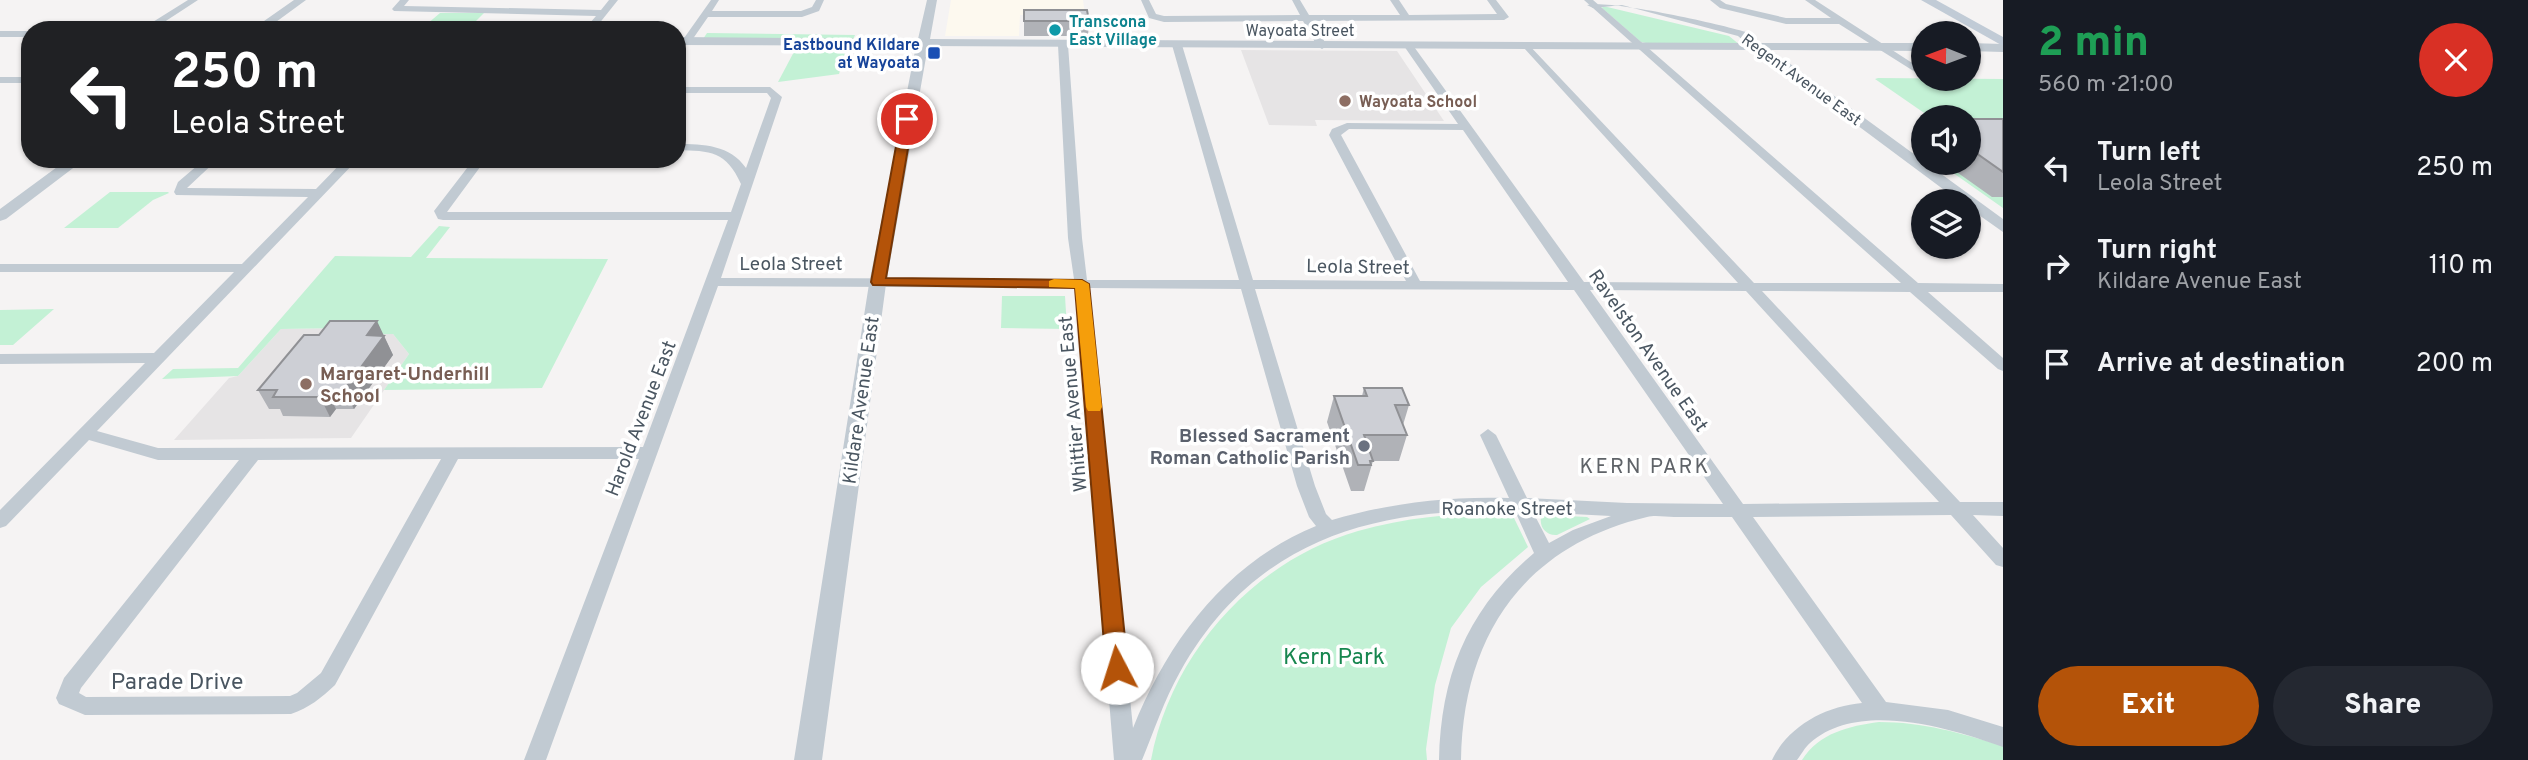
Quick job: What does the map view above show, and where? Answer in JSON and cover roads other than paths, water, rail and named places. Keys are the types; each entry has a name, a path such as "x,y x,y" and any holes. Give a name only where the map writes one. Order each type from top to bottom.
{"main road":[{"path":"1927,0 2003,42"}],"street":[{"path":"160,21 194,0"},
{"path":"270,21 301,0"},
{"path":"405,0 397,9 603,13"},
{"path":"596,21 614,0"},
{"path":"686,36 715,0"},
{"path":"706,14 802,14 817,9 820,0"},
{"name":"Kildare Avenue East","path":"808,760 878,282 932,0"},
{"path":"1145,0 1147,11 1157,18 1504,17 1491,0"},
{"path":"1296,0 1322,46"},
{"path":"1394,0 1407,18"},
{"path":"1714,0 1729,7 1786,20 1843,22"},
{"path":"1809,0 1911,66"},
{"path":"1591,3 1618,1"},
{"name":"Regent Avenue East","path":"1618,1 1737,31 1953,189"},
{"path":"1591,3 2003,366"},
{"path":"1737,31 1809,47"},
{"path":"0,34 21,34"},
{"name":"Wayoata Street","path":"686,41 1063,45 1911,47"},
{"name":"Whittier Avenue East","path":"1063,45 1075,238 1082,284 1125,760"},
{"path":"1177,45 1306,486 1318,517 1329,529"},
{"name":"Ravelston Avenue East","path":"1409,46 1880,711"},
{"path":"1527,46 2003,560"},
{"path":"1981,47 2003,48"},
{"path":"0,80 21,80"},
{"name":"Harold Avenue East","path":"535,760 713,282 777,97 773,91 686,90"},
{"path":"1416,286 1335,135 1336,131 1347,126 1466,127"},
{"path":"686,148 713,150 733,156 743,167 746,182"},
{"path":"0,216 66,168"},
{"path":"202,168 182,185 180,192 318,193"},
{"path":"0,521 343,168"},
{"path":"473,168 440,211 443,216 734,216"},
{"name":"Regent Avenue East","path":"1981,210 2003,227"},
{"path":"0,268 246,268"},
{"name":"Leola Street","path":"713,282 2003,288"},
{"path":"0,359 158,358"},
{"path":"85,433 158,454 649,453"},
{"path":"1488,435 1545,555"},
{"name":"Parade Drive","path":"252,455 71,684 67,698 74,704 282,705 305,699 328,679 453,453"},
{"name":"Roanoke Street","path":"1131,760 1174,664 1205,617 1236,586 1271,560 1313,535 1329,529 1389,514 1439,507 1522,505 1647,510 2003,509"},
{"path":"1450,760 1449,738 1459,681 1472,639 1492,606 1545,555 1572,538 1647,510"},
{"path":"1783,760 1798,739 1816,726 1852,714 1880,711 1942,718 2003,737"}],"place":[{"name":"Transcona East Village","path":"1055,30"},
{"name":"Eastbound Kildare at Wayoata","path":"934,53"},
{"name":"Wayoata School","path":"1345,101"},
{"name":"Margaret-Underhill School","path":"306,384"},
{"name":"Blessed Sacrament Roman Catholic Parish","path":"1364,446"}],"district":[{"name":"KERN PARK","path":"1645,466"}],"park label":[{"name":"Kern Park","path":"1334,656"}]}
